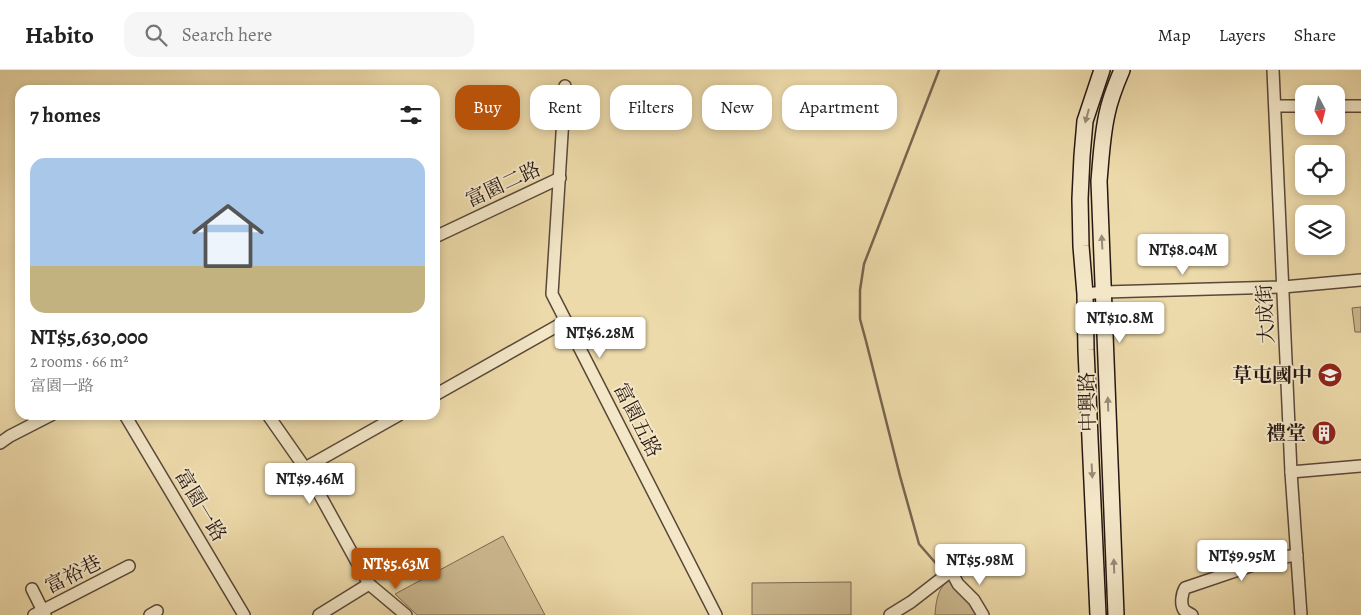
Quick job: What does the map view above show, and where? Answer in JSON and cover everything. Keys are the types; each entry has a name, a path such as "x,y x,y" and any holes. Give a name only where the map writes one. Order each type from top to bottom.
{"street":[{"name":"中興路","path":"1098,615 1080,237 1080,199 1086,121 1102,70"},
{"name":"中興路","path":"1116,615 1099,180 1107,114 1113,91 1122,70"},
{"name":"大成街","path":"1273,70 1291,472 1302,615"},
{"path":"1276,106 1295,106"},
{"path":"1345,106 1361,106"},
{"name":"富園五路","path":"563,130 552,294 716,615"},
{"name":"富園二路","path":"440,235 560,178"},
{"path":"1084,294 1283,286 1361,280"},
{"path":"440,391 566,321"},
{"path":"0,443 41,420"},
{"name":"富園一路","path":"129,420 244,615"},
{"path":"271,420 305,468 369,584 406,615"},
{"path":"305,468 389,420"},
{"path":"1291,472 1361,466"},
{"path":"1192,615 1184,610 1182,604 1182,592 1186,588 1271,559 1297,555"},
{"name":"富裕巷","path":"40,613 129,566"},
{"path":"890,615 911,602 951,571 958,584 974,600 983,615"},
{"path":"318,615 369,584"},
{"path":"32,589 40,613"}],"shaded area":[{"path":"1361,307 1361,332 1355,332 1352,308"},
{"path":"503,536 545,615 417,615 395,594"},
{"path":"953,578 985,615 935,615 937,599 941,589"},
{"path":"851,582 851,615 752,615 752,583"}],"waterway":[{"path":"939,70 864,264 860,290 860,319 919,544 940,568"}],"place":[{"name":"草屯國中","path":"1330,375"},
{"name":"禮堂","path":"1324,433"}]}
